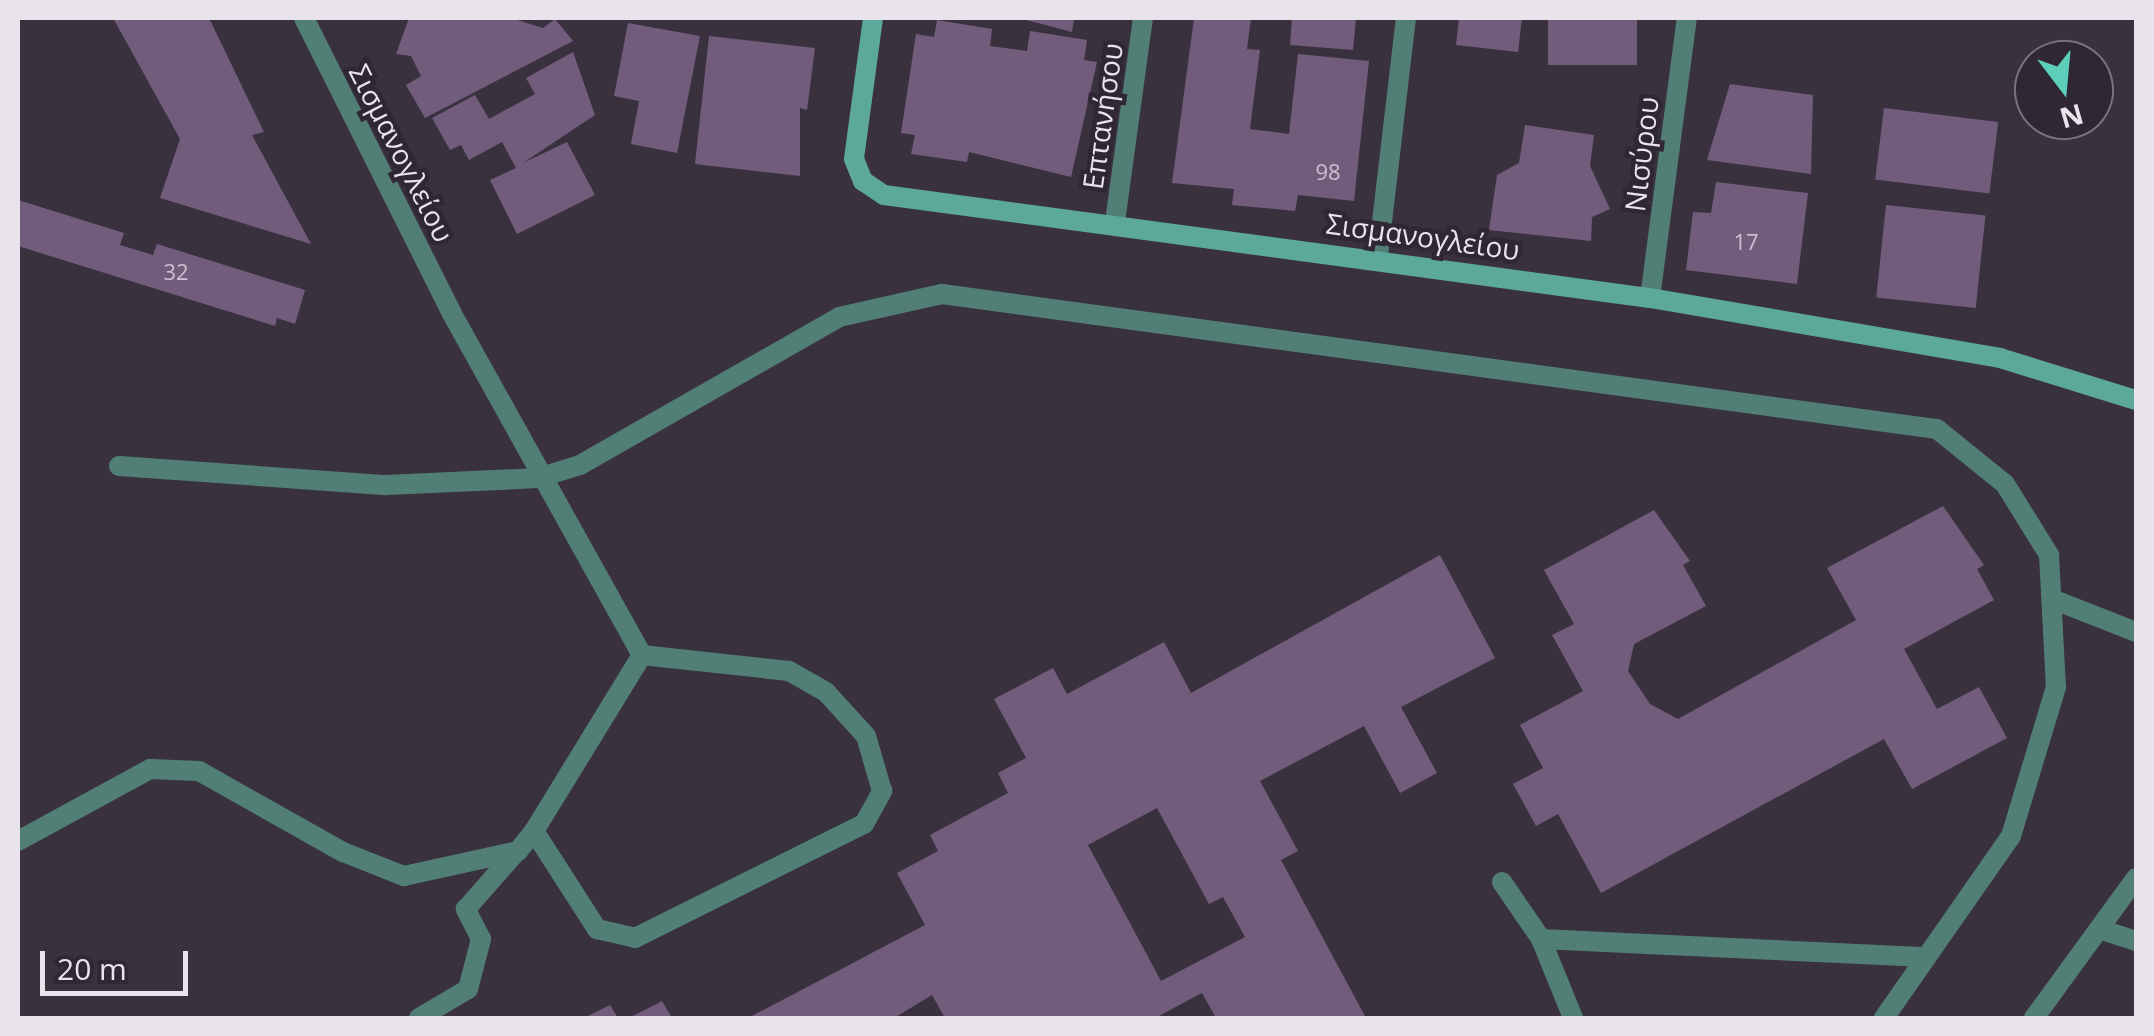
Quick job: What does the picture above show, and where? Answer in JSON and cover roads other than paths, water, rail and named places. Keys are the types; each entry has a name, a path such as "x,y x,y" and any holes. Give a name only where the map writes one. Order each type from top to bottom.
{"street":[{"name":"Σισμανογλείου","path":"304,18 450,312 538,478 642,655"},
{"name":"Σισμανογλείου","path":"874,18 854,159 874,191 1378,256 1650,298 2000,358 2136,400"},
{"name":"Επτανήσου","path":"1115,222 1143,18"},
{"path":"1378,256 1406,18"},
{"name":"Νισύρου","path":"1650,298 1686,18"},
{"path":"119,466 368,484 538,478 580,465 839,317 942,294 1938,429 2005,484 2050,556 2057,601 2056,686 2042,755 1980,890 1884,1018"},
{"path":"2057,601 2136,632"},
{"path":"420,1018 468,988 481,939 466,908 534,831 642,655 789,671 826,692 879,762 875,810 864,824 636,938 597,929 534,831"},
{"path":"18,841 150,768 199,771 343,852 404,876 518,850"},
{"path":"2034,1018 2136,878"},
{"path":"1502,882 1541,938 1573,1018"},
{"path":"2099,930 2136,941"},
{"path":"1541,938 1926,957"}]}
